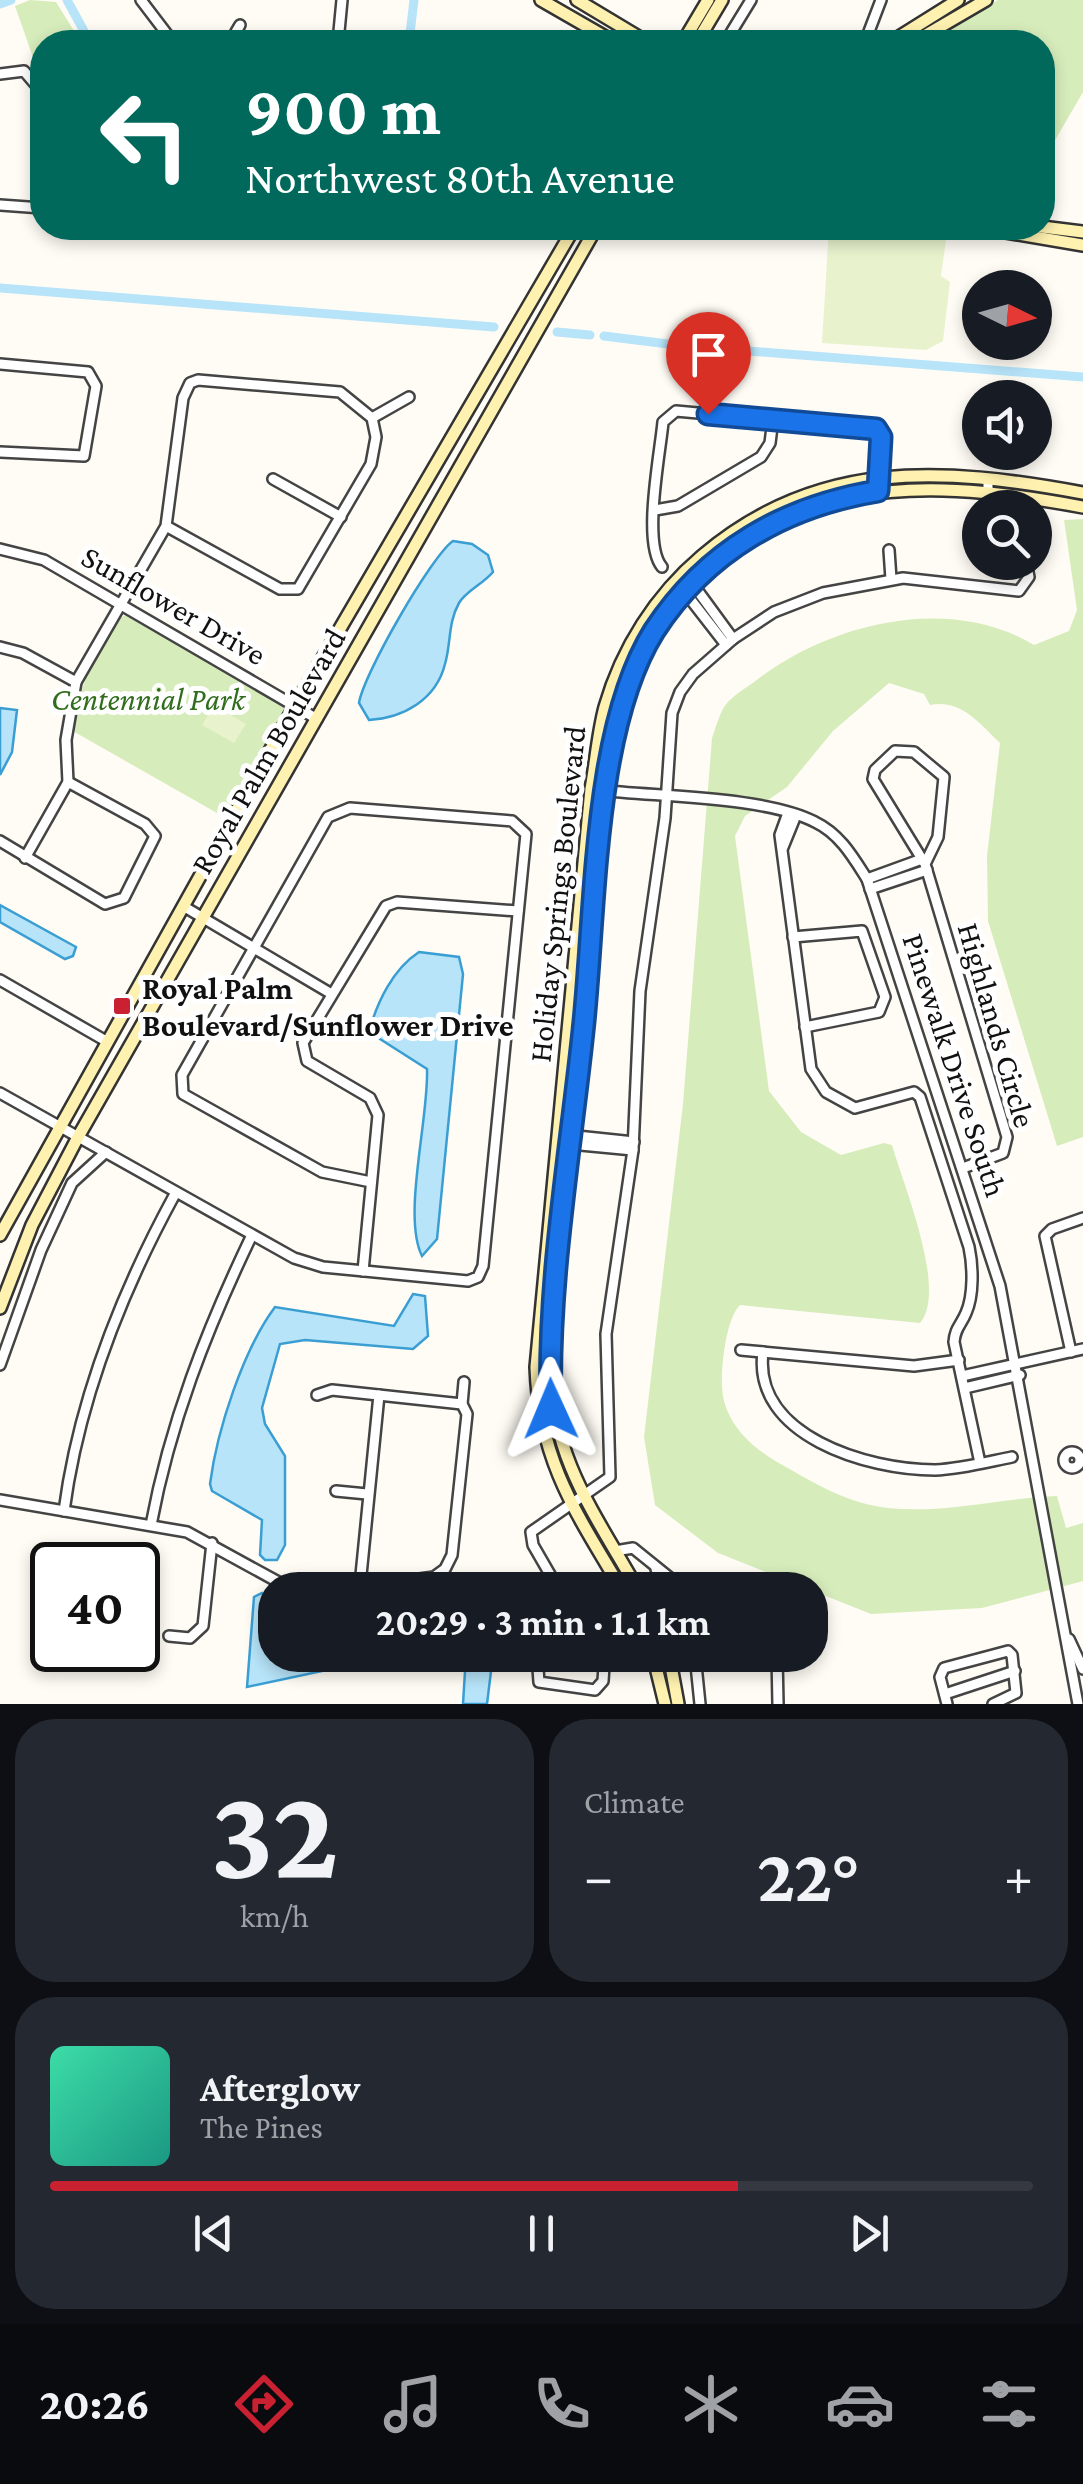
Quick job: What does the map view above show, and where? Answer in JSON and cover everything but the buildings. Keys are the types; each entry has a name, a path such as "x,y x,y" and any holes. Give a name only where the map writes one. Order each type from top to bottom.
{"street":[{"path":"141,0 164,30"},
{"path":"339,30 342,0"},
{"path":"541,0 593,30"},
{"path":"577,0 627,30"},
{"path":"690,30 708,0"},
{"path":"704,30 722,0"},
{"path":"735,30 751,0"},
{"path":"871,30 881,0"},
{"path":"910,30 958,0"},
{"path":"935,30 986,0"},
{"path":"237,30 240,25"},
{"path":"0,74 24,71 30,78"},
{"path":"0,205 30,207"},
{"path":"1055,228 1083,232"},
{"name":"Royal Palm Boulevard","path":"0,1234 296,704 567,240"},
{"name":"Royal Palm Boulevard","path":"0,1308 32,1224 78,1137 589,240"},
{"path":"1053,240 1083,245"},
{"path":"0,364 88,372 96,386 84,456 0,452"},
{"path":"25,858 68,782 66,740 76,682 166,526 183,398 190,383 198,380 340,392 372,418 376,437 371,464 304,584 293,591 280,589 166,526"},
{"path":"372,418 409,397"},
{"path":"662,567 652,547 663,422 670,413 876,429 881,437 878,491"},
{"path":"655,510 678,506 761,458 770,443 773,419"},
{"name":"Holiday Springs Boulevard","path":"611,1572 570,1505 546,1449 537,1411 536,1367 564,1139 605,708 621,665 641,626 684,581 772,506 836,484 878,477 988,482 1083,493"},
{"path":"273,479 340,517"},
{"path":"988,482 988,490"},
{"name":"Holiday Springs Boulevard","path":"684,581 778,518 808,506 878,491 962,499"},
{"name":"Holiday Springs Boulevard","path":"1052,505 1083,507"},
{"name":"Sunflower Drive","path":"0,549 44,560 296,704 316,720"},
{"path":"888,550 891,579"},
{"path":"549,1572 533,1545 531,1532 610,1477 606,1334 634,1146 640,991 666,797 672,713 680,692 730,642 774,612 824,593 891,579 944,579 1011,592 1026,586 1026,580"},
{"path":"684,581 730,642"},
{"path":"0,647 23,653 76,682"},
{"name":"Highlands Circle","path":"925,864 938,837 944,777 914,752 894,752 875,770 873,780 925,864 1007,1138 1003,1154 963,1168"},
{"path":"0,841 105,904 124,898 154,836 145,824 68,782"},
{"name":"Pinewalk Drive South","path":"598,790 792,814 833,834 869,884 1000,1286 1069,1639 1083,1669"},
{"path":"0,1094 251,1237 308,1262 468,1282 478,1277 483,1266 526,834 521,826 386,811 336,811 328,817 180,1084 183,1094 322,1172 371,1182"},
{"name":"Pinewalk Drive South","path":"792,814 780,835 811,1069 836,1100 855,1108 914,1092 920,1097 972,1265 966,1314 955,1327 980,1464"},
{"path":"869,884 925,864"},
{"path":"362,1271 376,1106 370,1098 307,1061 302,1053 330,993 386,906 397,902 518,911"},
{"path":"183,906 330,993"},
{"name":"Pinewalk Drive South","path":"793,937 862,931 885,998 879,1012 805,1027"},
{"path":"0,980 106,1041"},
{"path":"564,1139 634,1146"},
{"name":"Holiday Springs Boulevard","path":"564,1139 551,1409 560,1445 582,1498 627,1572"},
{"path":"0,1365 42,1250 72,1183 106,1152"},
{"path":"64,1511 78,1432 96,1371 143,1252 175,1194"},
{"path":"1071,1352 1045,1236 1052,1228 1083,1218"},
{"path":"151,1525 173,1427 192,1370 251,1237"},
{"path":"962,1376 1083,1349"},
{"path":"741,1350 914,1366 959,1360"},
{"path":"763,1352 762,1379 773,1404 830,1447 908,1468 1012,1458"},
{"path":"965,1388 1020,1375"},
{"path":"441,1572 452,1555 466,1414 462,1404 464,1382"},
{"path":"316,1396 332,1390 462,1404"},
{"path":"361,1572 379,1395"},
{"path":"336,1492 367,1494"},
{"path":"0,1500 188,1532 262,1572"},
{"path":"169,1636 190,1638 199,1634 212,1543"},
{"path":"614,1551 633,1548 663,1572"},
{"path":"655,1566 657,1572"},
{"path":"1069,1639 1082,1635"},
{"name":"Pinewalk Drive South","path":"1069,1639 1067,1659 1078,1704"},
{"path":"993,1704 1016,1694 1015,1671 1008,1651 940,1672 946,1699 1015,1671"},
{"path":"538,1672 538,1682 594,1690 603,1681 604,1672"},
{"path":"657,1672 665,1704"},
{"path":"672,1672 678,1704"},
{"path":"696,1672 700,1704"},
{"path":"778,1672 778,1704"}],"green space":[{"path":"30,0 56,2 74,30 30,30 30,49 15,6"},
{"path":"998,0 1083,0 1083,92 1055,140 1055,30 948,30"},
{"path":"828,240 946,240 941,276 950,282 943,341 926,350 822,343"},
{"path":"1083,519 1083,1137 1057,1146 988,921 987,856 1000,743 977,721 960,709 930,705 924,694 889,683 833,731 787,787 745,816 735,836 769,1091 801,1132 841,1155 884,1143 892,1145 921,1237 929,1287 927,1308 920,1323 740,1305 731,1321 724,1355 722,1386 727,1410 740,1431 767,1456 854,1501 913,1509 1057,1496 1066,1528 1083,1523 1083,1581 982,1608 871,1614 828,1597 828,1572 766,1572 718,1553 655,1505 644,1437 683,1104 712,738 725,706 738,693 788,659 855,630 892,622 965,621 1001,630 1034,645 1069,631 1077,610 1064,520"},
{"name":"Centennial Park","path":"130,614 284,705 284,714 224,817 71,730 100,645 119,619"},
{"path":"214,705 246,724 234,743 202,725"}],"water":[{"path":"453,541 472,544 488,555 493,572 459,603 445,664 434,688 406,711 369,720 359,703 372,668 415,591"},
{"path":"0,708 17,710 12,752 0,775"},
{"path":"0,905 76,947 73,956 65,959 0,922"},
{"path":"419,952 459,957 463,974 437,1239 422,1256 417,1238 415,1192 427,1069 369,1032 387,987 401,967"},
{"path":"413,1294 425,1296 428,1336 413,1349 305,1340 280,1344 262,1408 265,1424 285,1456 285,1545 277,1560 265,1560 260,1555 262,1520 212,1491 210,1484 233,1391 263,1325 275,1307 394,1326"},
{"path":"258,1595 258,1672 317,1672 247,1687 254,1597"},
{"path":"465,1672 491,1672 487,1704 463,1704"}],"waterway":[{"path":"0,4 11,0"},
{"path":"67,0 83,30"},
{"path":"410,30 414,0"},
{"path":"0,288 494,327"},
{"path":"557,332 590,335"},
{"path":"604,336 684,346 1083,377"}],"place":[{"name":"Royal Palm Boulevard/Sunflower Drive","path":"122,1006"}],"route":[{"path":"551,1409 550,1368 571,1144 605,791 618,712 653,634 690,584 730,550 778,518 839,497 878,491 881,437 876,429 708,414"}]}
